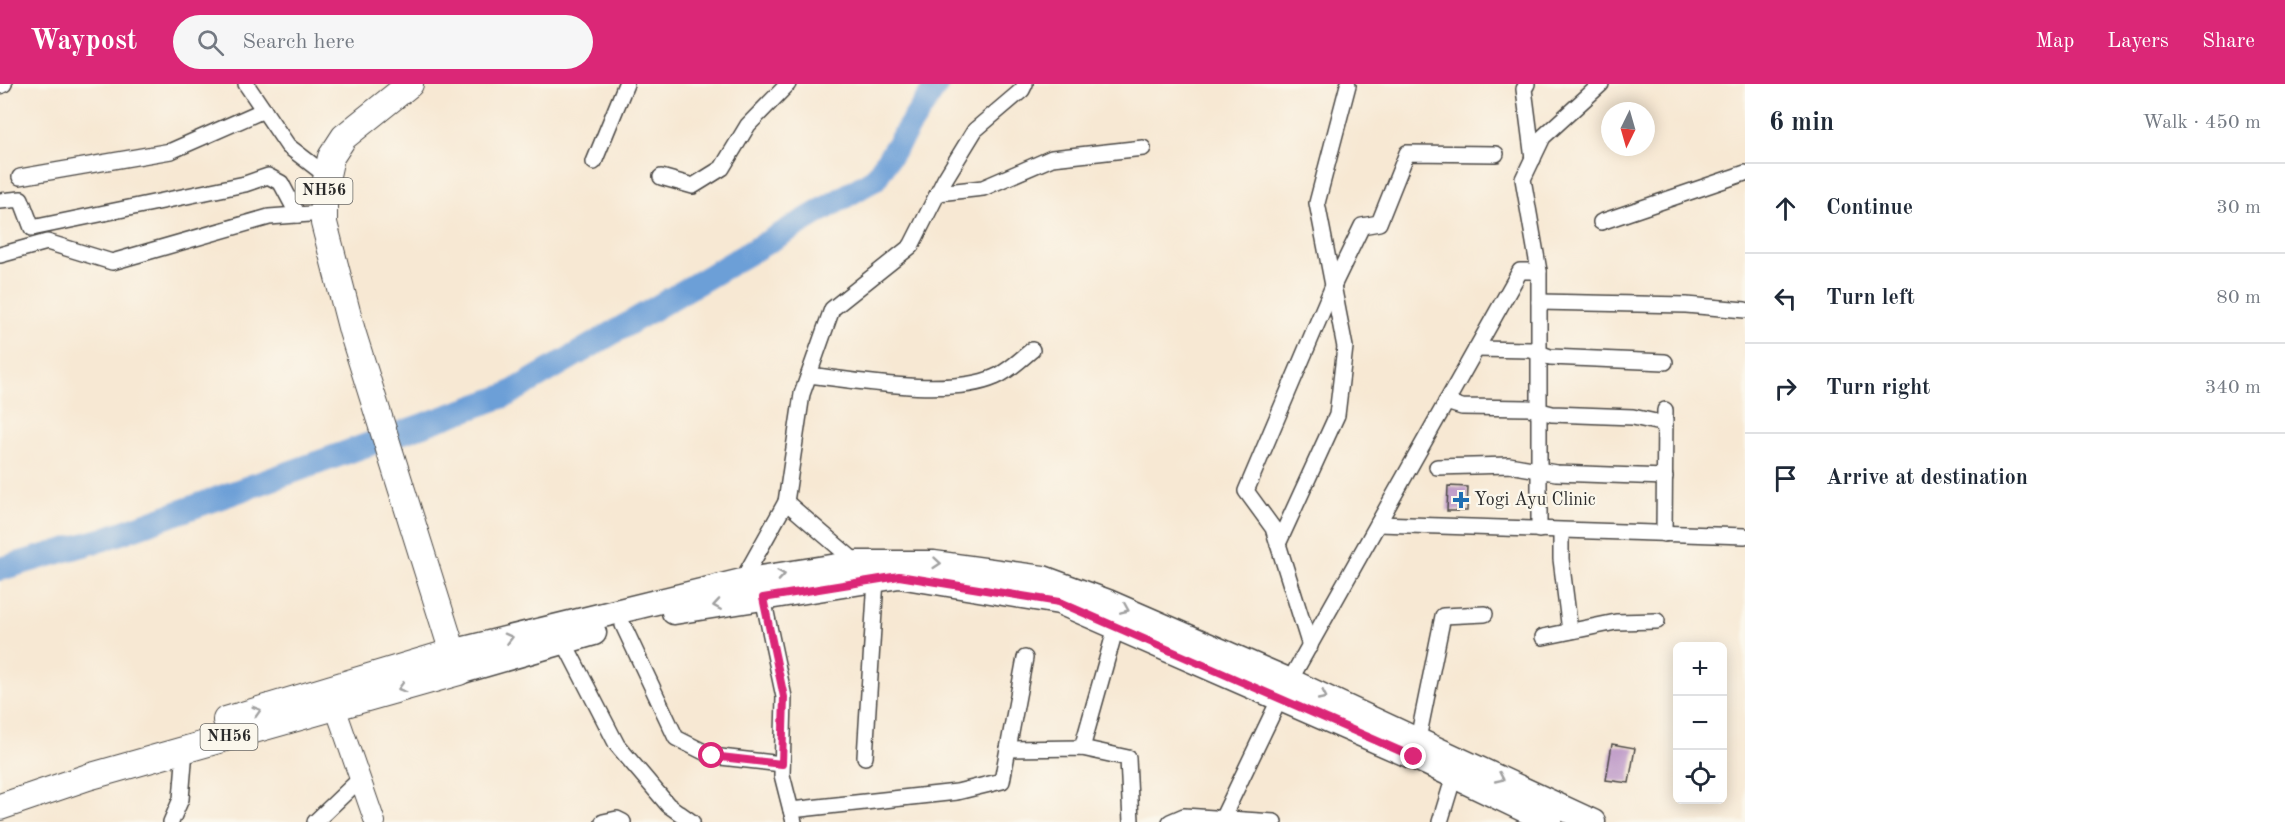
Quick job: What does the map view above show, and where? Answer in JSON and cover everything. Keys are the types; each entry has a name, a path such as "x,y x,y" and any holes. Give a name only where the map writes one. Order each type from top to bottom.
{"highway":[{"name":"NH56","path":"410,84 344,137 331,157 327,176 324,223 352,331 455,662"},
{"name":"NH56","path":"0,807 88,777 335,707 455,662"},
{"name":"NH56","path":"0,789 455,662"}],"main road":[{"path":"857,563 934,562 1043,578 1108,602 1550,822"},
{"name":"NH56","path":"455,662 742,581 857,563"},
{"path":"455,662 554,645 659,615 899,576 1059,602 1116,627 1418,739 1593,822"}],"street":[{"path":"246,84 288,146 327,176"},
{"path":"594,162 626,84"},
{"path":"661,177 693,186 722,168 748,124 788,84"},
{"path":"742,581 786,502 802,394 832,309 911,246 938,193 975,130 1022,90 1025,84"},
{"path":"1527,84 1524,89 1533,159"},
{"path":"1539,530 1539,271 1523,179 1543,137 1600,84"},
{"path":"1278,544 1337,415 1345,347 1317,204 1348,86"},
{"path":"20,177 171,151 264,110"},
{"path":"938,193 983,188 1053,158 1143,148"},
{"path":"1310,646 1273,528 1246,491 1333,286 1362,226 1379,223 1407,153 1496,154"},
{"path":"1601,222 1745,173"},
{"path":"0,201 21,199 32,228 245,184 268,176 281,183 298,214"},
{"path":"0,255 47,242 112,262 269,216 324,213"},
{"path":"1222,819 1285,690 1520,271 1539,271"},
{"path":"1539,302 1686,304 1745,310"},
{"path":"808,375 895,386 975,384 997,377 1032,350"},
{"path":"1476,350 1531,350 1550,357 1665,362"},
{"path":"1446,402 1462,408 1529,408 1539,411 1665,417 1664,534"},
{"path":"1437,467 1509,465 1556,473 1665,477"},
{"path":"786,502 857,563"},
{"path":"1378,525 1745,536"},
{"path":"1561,531 1561,559 1570,631"},
{"path":"865,758 876,579"},
{"path":"763,598 784,697 782,775 792,816 957,792 1002,781 1025,658"},
{"path":"1418,739 1443,616 1485,614"},
{"path":"1543,637 1616,622 1657,621"},
{"path":"623,625 676,738 712,756 782,764"},
{"path":"1082,748 1116,627"},
{"path":"554,645 617,745 668,805 692,822"},
{"path":"335,707 375,822"},
{"path":"1008,749 1082,748 1128,758 1131,822"},
{"path":"171,822 181,800 185,750"},
{"path":"1440,822 1454,776"},
{"path":"315,822 360,779"},
{"path":"1170,822 1184,816 1274,822"},
{"path":"603,822 617,819 623,822"}],"building":[{"path":"1448,486 1468,487 1467,511 1447,511"},
{"path":"1612,744 1635,748 1629,783 1606,780"}],"waterway":[{"path":"0,569 104,539 507,395 875,179 937,84"}],"place":[{"name":"Yogi Ayu Clinic","path":"1461,500"}],"route":[{"path":"712,756 782,764 784,697 763,598 899,576 1059,602 1414,757"}]}
